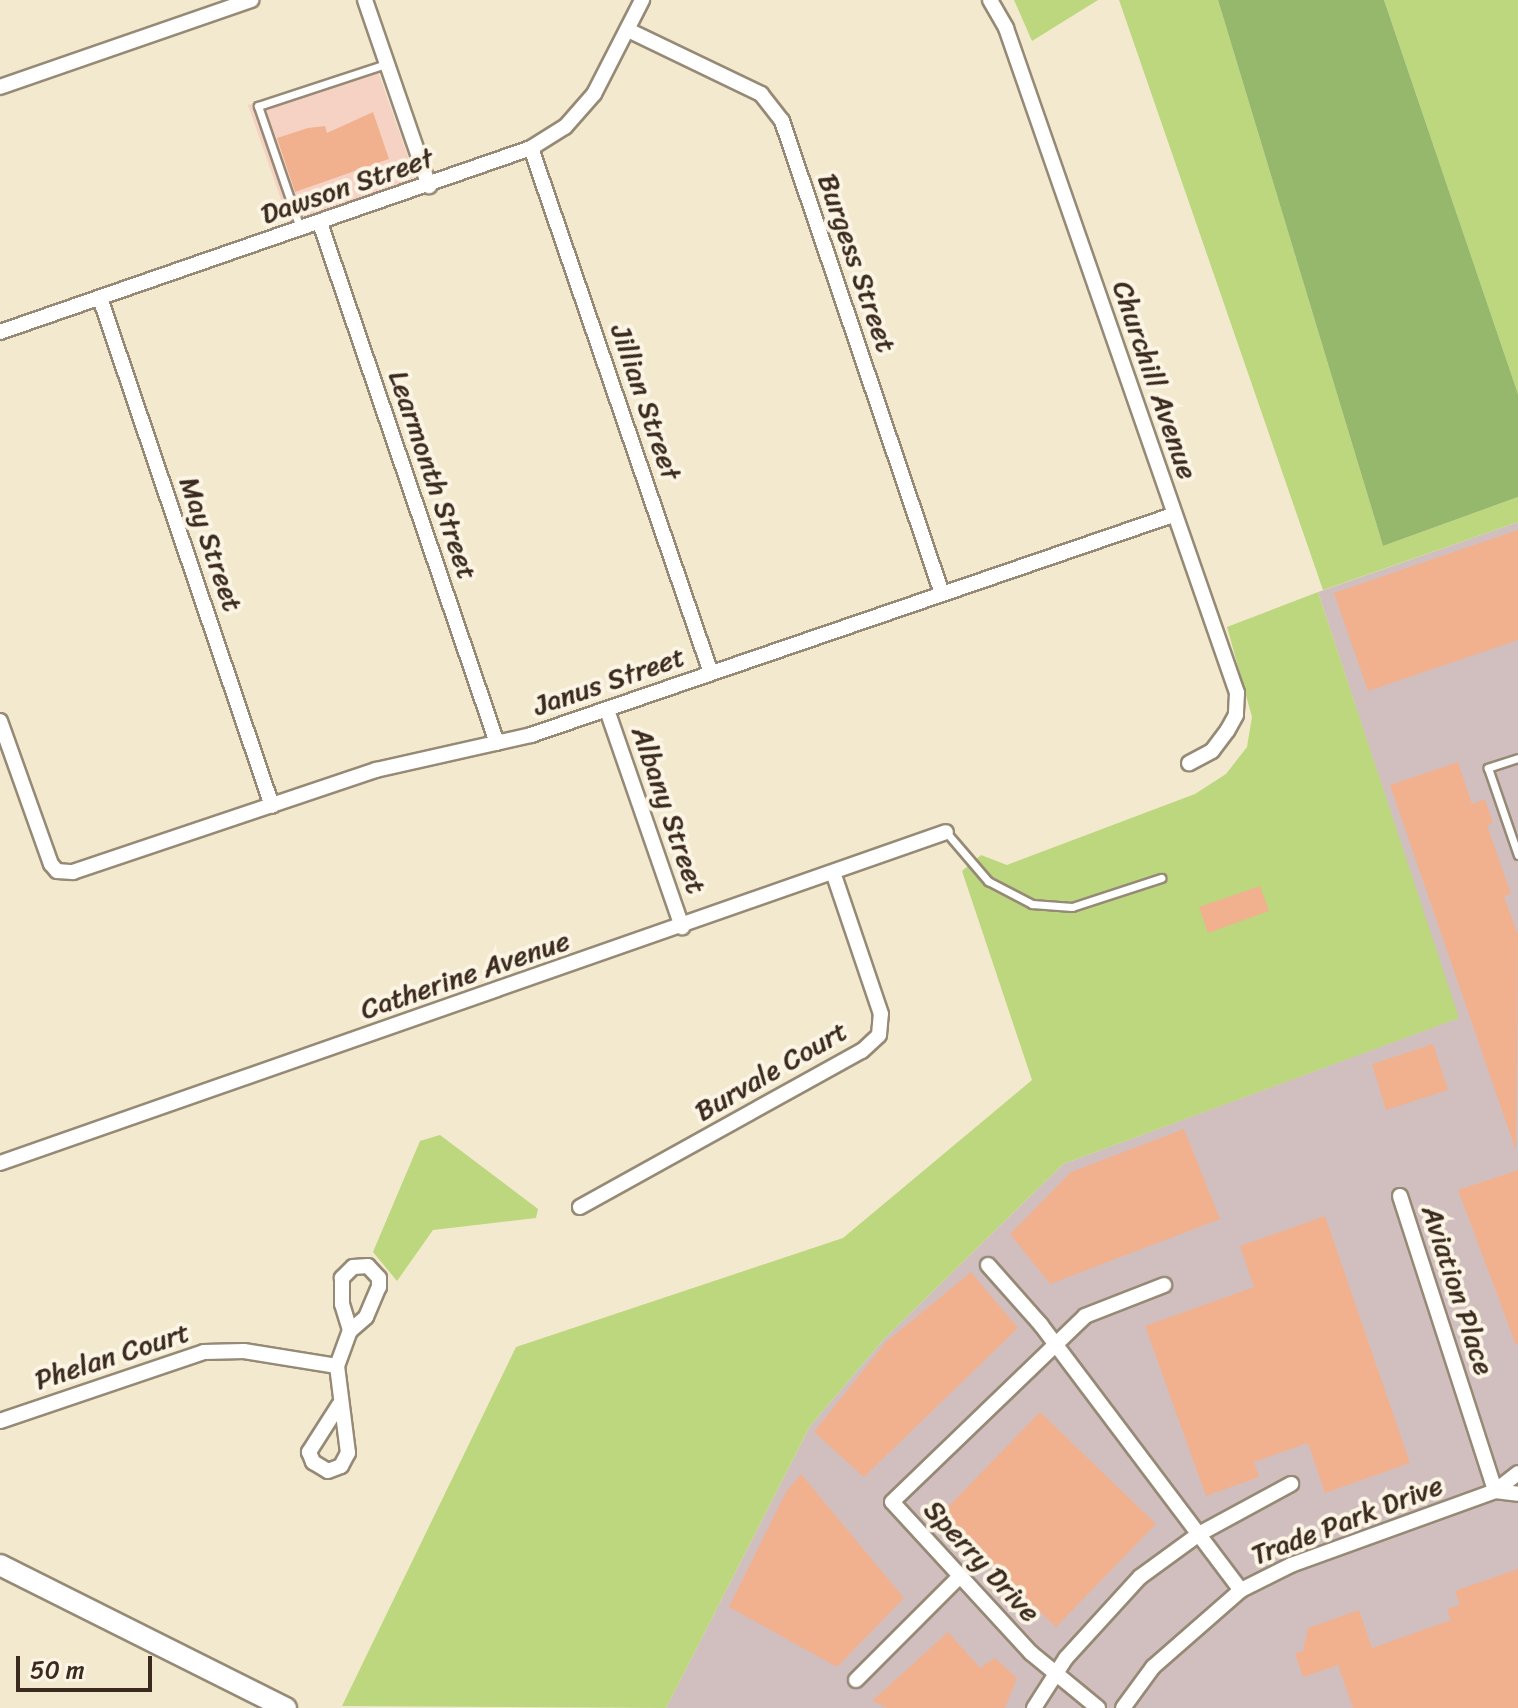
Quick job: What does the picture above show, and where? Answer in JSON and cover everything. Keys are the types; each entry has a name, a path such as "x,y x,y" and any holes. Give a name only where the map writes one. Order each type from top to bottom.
{"street":[{"path":"0,87 251,0"},
{"path":"365,0 429,186"},
{"name":"Dawson Street","path":"0,332 429,186 531,148 582,109 608,74 642,0"},
{"name":"Churchill Avenue","path":"990,0 1006,28 1237,693 1236,715 1227,731 1212,751 1189,763"},
{"name":"Burgess Street","path":"628,30 761,94 782,121 942,594"},
{"name":"Jillian Street","path":"531,148 711,673"},
{"name":"Learmonth Street","path":"320,223 497,743"},
{"name":"May Street","path":"100,298 272,806"},
{"name":"Janus Street","path":"0,721 57,871 73,872 376,770 497,743 607,710 1173,515"},
{"name":"Albany Street","path":"607,710 682,927"},
{"name":"Catherine Avenue","path":"0,1163 834,875 946,832"},
{"name":"Burvale Court","path":"580,1207 862,1051 879,1035 881,1014 834,875"},
{"name":"Aviation Place","path":"1400,1196 1495,1491"},
{"path":"988,1265 1054,1344 1241,1590"},
{"name":"Sperry Drive","path":"1098,1708 1055,1673 892,1502 1085,1316 1164,1285"},
{"path":"339,1405 337,1366 350,1331"},
{"name":"Phelan Court","path":"0,1421 204,1352 244,1351 337,1366"},
{"name":"Trade Park Drive","path":"1123,1708 1153,1667 1241,1590 1291,1565 1495,1491 1518,1473"},
{"path":"1034,1708 1055,1673 1140,1577 1199,1534 1291,1484"},
{"name":"Trade Park Drive","path":"1495,1491 1518,1494"},
{"path":"0,1565 280,1707"},
{"path":"856,1680 960,1576"}],"lane":[{"path":"300,230 258,106 388,64"},
{"path":"1518,758 1488,768 1518,855"},
{"path":"946,832 988,881 1032,904 1072,907 1161,878"}],"shaded area":[{"path":"376,66 416,179 290,225 248,105"},
{"path":"1518,522 1518,1708 666,1708 810,1426 885,1338 1063,1164 1458,1018 1318,592"}],"green space":[{"path":"1014,0 1098,0 1032,41"},
{"path":"1119,0 1218,0 1383,546 1518,497 1518,522 1323,590"},
{"path":"1218,0 1384,0 1518,394 1518,497 1383,546"},
{"path":"1384,0 1518,0 1518,394"},
{"path":"1318,592 1459,1018 1063,1164 885,1338 810,1426 666,1708 342,1706 516,1347 843,1238 1032,1080 962,871 981,855 1007,865 1195,794 1226,774 1247,747 1252,717 1227,627"},
{"path":"440,1135 538,1209 536,1218 433,1230 397,1281 373,1252 420,1141"}],"building":[{"path":"373,112 389,159 295,192 277,138 325,126 327,133"},
{"path":"1518,530 1518,640 1368,691 1334,593"},
{"path":"1458,762 1472,804 1485,799 1493,823 1487,825 1511,894 1504,896 1518,935 1516,1151 1390,785"},
{"path":"1260,886 1269,911 1208,933 1199,907"},
{"path":"1433,1044 1448,1090 1386,1110 1372,1064"},
{"path":"1184,1129 1220,1219 1050,1284 1010,1234 1071,1172"},
{"path":"1518,1170 1518,1344 1516,1345 1458,1190"},
{"path":"1325,1216 1410,1463 1325,1493 1308,1443 1254,1462 1259,1477 1206,1496 1145,1326 1254,1287 1240,1246"},
{"path":"971,1272 1018,1328 864,1477 814,1432 886,1342"},
{"path":"1040,1412 1156,1524 1056,1627 940,1515"},
{"path":"801,1474 904,1598 837,1667 729,1607 786,1492"},
{"path":"1518,1569 1518,1708 1353,1708 1338,1665 1303,1677 1295,1653 1303,1651 1308,1628 1359,1610 1372,1648 1451,1620 1447,1609 1460,1605 1455,1591"},
{"path":"948,1632 980,1668 995,1658 1017,1678 1005,1708 888,1708 872,1701"}]}
